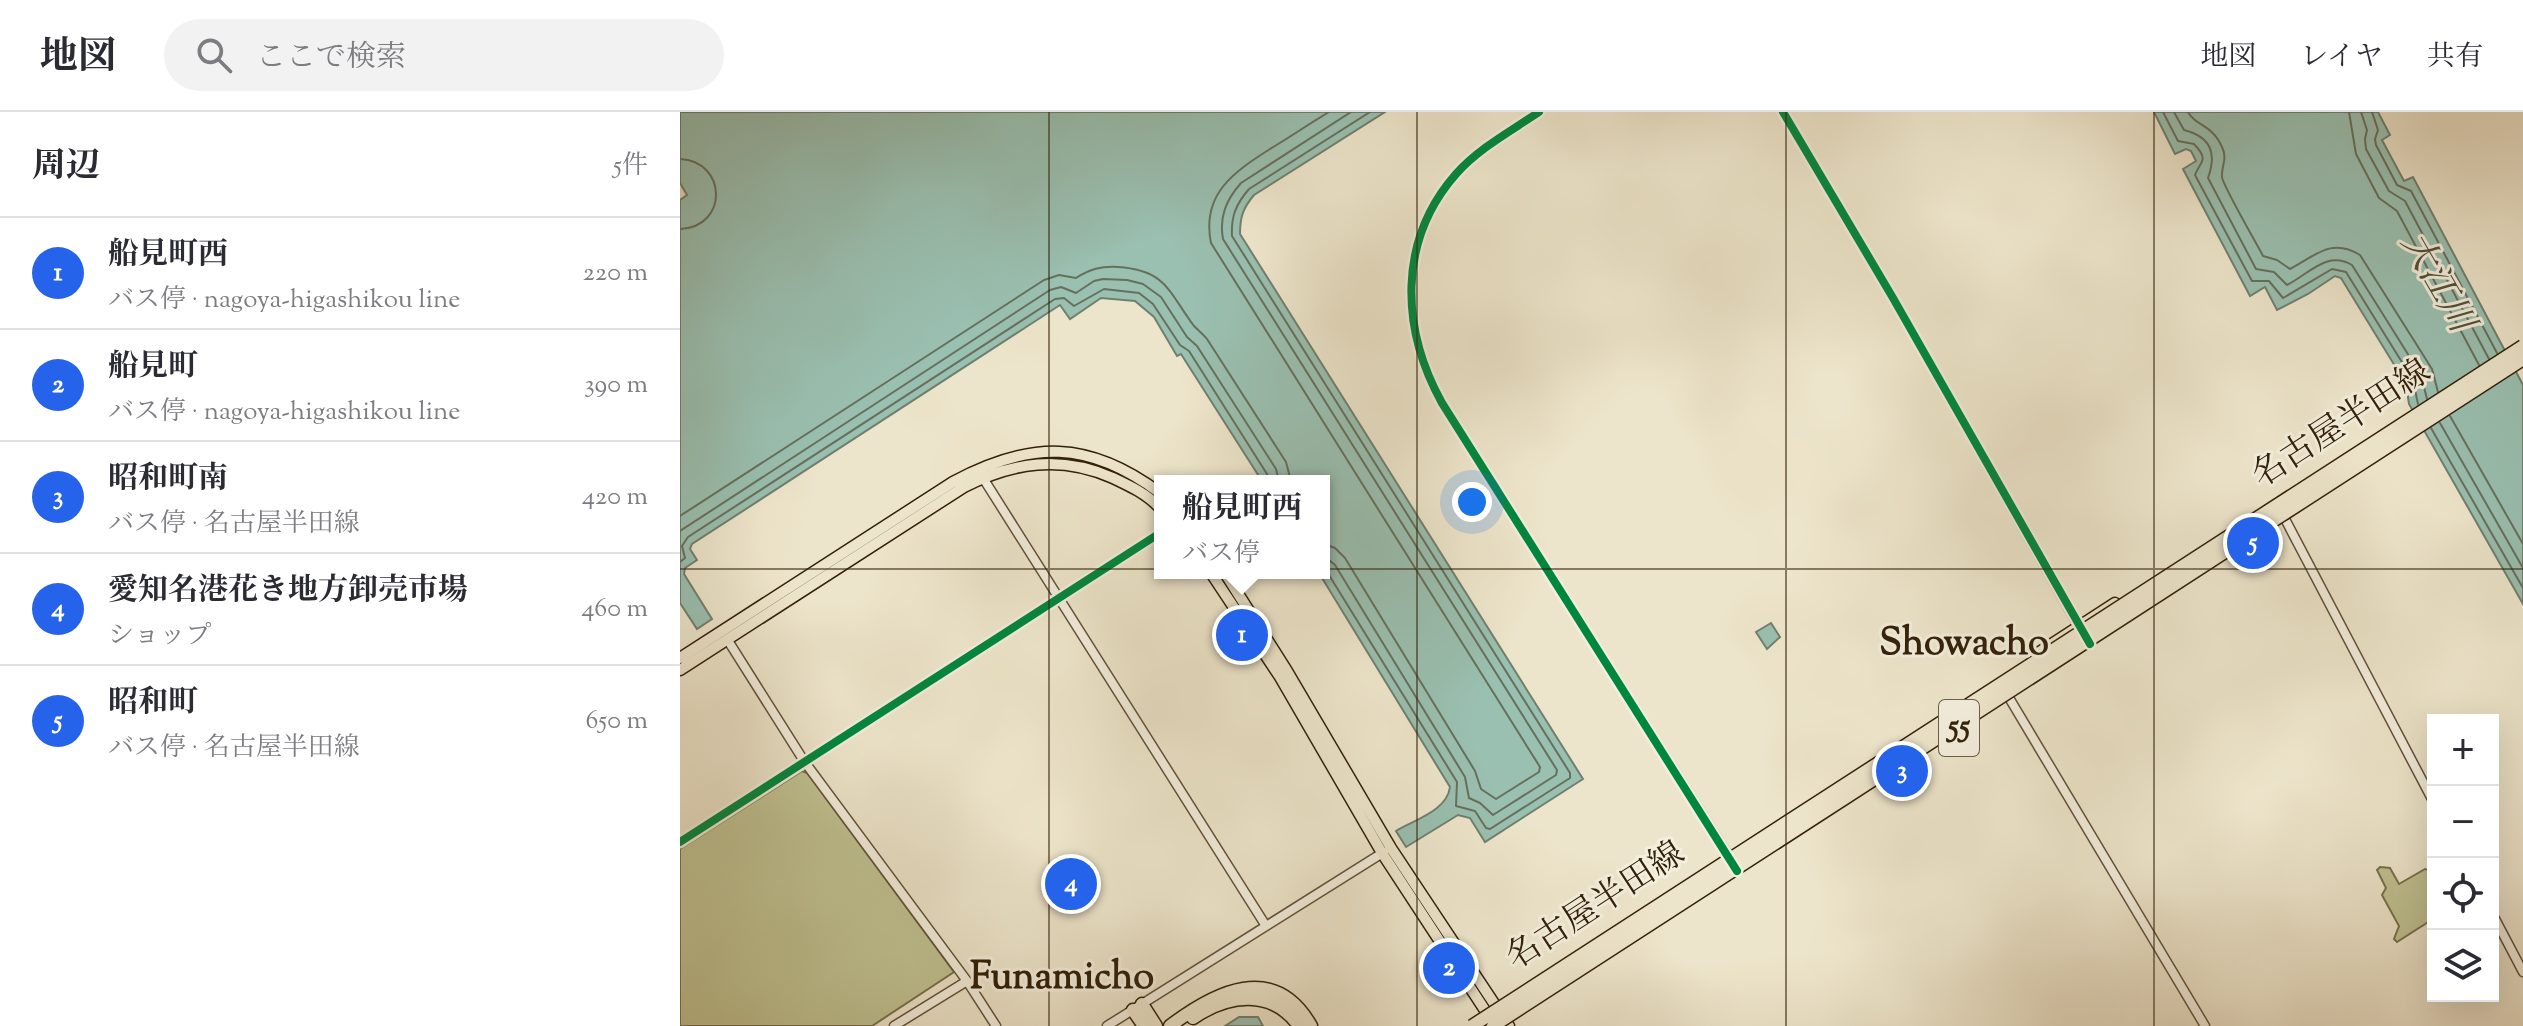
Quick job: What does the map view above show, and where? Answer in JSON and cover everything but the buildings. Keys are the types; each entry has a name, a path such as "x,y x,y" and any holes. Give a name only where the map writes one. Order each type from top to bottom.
{"highway":[{"path":"1469,1026 2523,344"},
{"path":"1501,1024 2521,363"},
{"path":"1170,1026 1215,996 1250,987 1282,996 1298,1008 1311,1026"},
{"path":"1183,1026 1221,1003 1253,998 1283,1008 1299,1026"},
{"path":"1138,1007 1144,1026"},
{"path":"1138,1007 1156,1026"}],"main road":[{"name":"名古屋半田線","path":"1469,1026 2078,626 2523,344"},
{"name":"名古屋半田線","path":"1501,1024 2521,363"},
{"path":"680,658 953,482 1001,460 1042,452 1100,458 1133,473 1154,489"},
{"path":"680,670 964,487 1012,467 1054,463 1079,467 1134,488 1154,503"},
{"path":"1215,579 1280,677 1386,850 1501,1024"},
{"path":"1229,579 1287,671 1386,850"}],"street":[{"path":"1539,112 1471,158 1433,206 1418,242 1410,281 1416,343 1442,403 1737,871"},
{"path":"1783,112 2090,644"},
{"path":"983,478 1266,926"},
{"path":"2284,517 2427,790"},
{"path":"680,842 1154,537"},
{"path":"727,639 804,761 967,981 996,1026"},
{"path":"2008,696 2205,1026"},
{"path":"1107,1026 1386,850"},
{"path":"2499,926 2523,972"},
{"path":"894,1026 967,981"}],"shaded area":[{"path":"802,771 807,773 954,972 872,1026 680,1026 680,849"},
{"path":"2380,867 2390,868 2399,884 2427,870 2427,923 2397,942 2394,939 2399,926 2382,895 2386,888 2377,870"}],"water":[{"path":"680,112 1385,112 1254,195 1243,213 1240,234 1583,779 1485,842 1470,818 1458,815 1406,847 1396,831 1436,809 1448,795 1450,787 1323,579 1330,579 1330,475 1258,475 1181,354 1177,356 1154,317 1135,301 1101,298 1070,319 1060,305 692,544 690,549 697,560 685,568 684,574 712,619 697,629 680,603 680,200 687,195 680,183"},
{"name":"大江川","path":"2154,112 2378,112 2390,135 2382,140 2404,181 2413,177 2523,385 2523,604 2409,404 2406,384 2341,278 2335,276 2277,310 2265,287 2250,296 2183,169 2196,161 2191,151 2186,149 2175,154"},
{"path":"1771,623 1780,637 1767,649 1756,632"},
{"path":"1239,1017 1258,1017 1263,1026 1225,1026"}],"cycle path":[{"path":"1539,112 1475,156 1456,174 1437,200 1423,228 1415,256 1413,316 1419,345 1428,375 1442,403 1737,871"},
{"path":"1783,112 2090,644"},
{"path":"680,842 1154,537"}],"place":[{"name":"昭和町","path":"2253,543"},
{"name":"船見町西","path":"1242,635"},
{"name":"昭和町南","path":"1902,771"},
{"name":"愛知名港花き地方卸売市場","path":"1071,884"},
{"name":"船見町","path":"1449,968"}],"district":[{"name":"Showacho","path":"1964,645"},
{"name":"Funamicho","path":"1062,979"}]}
